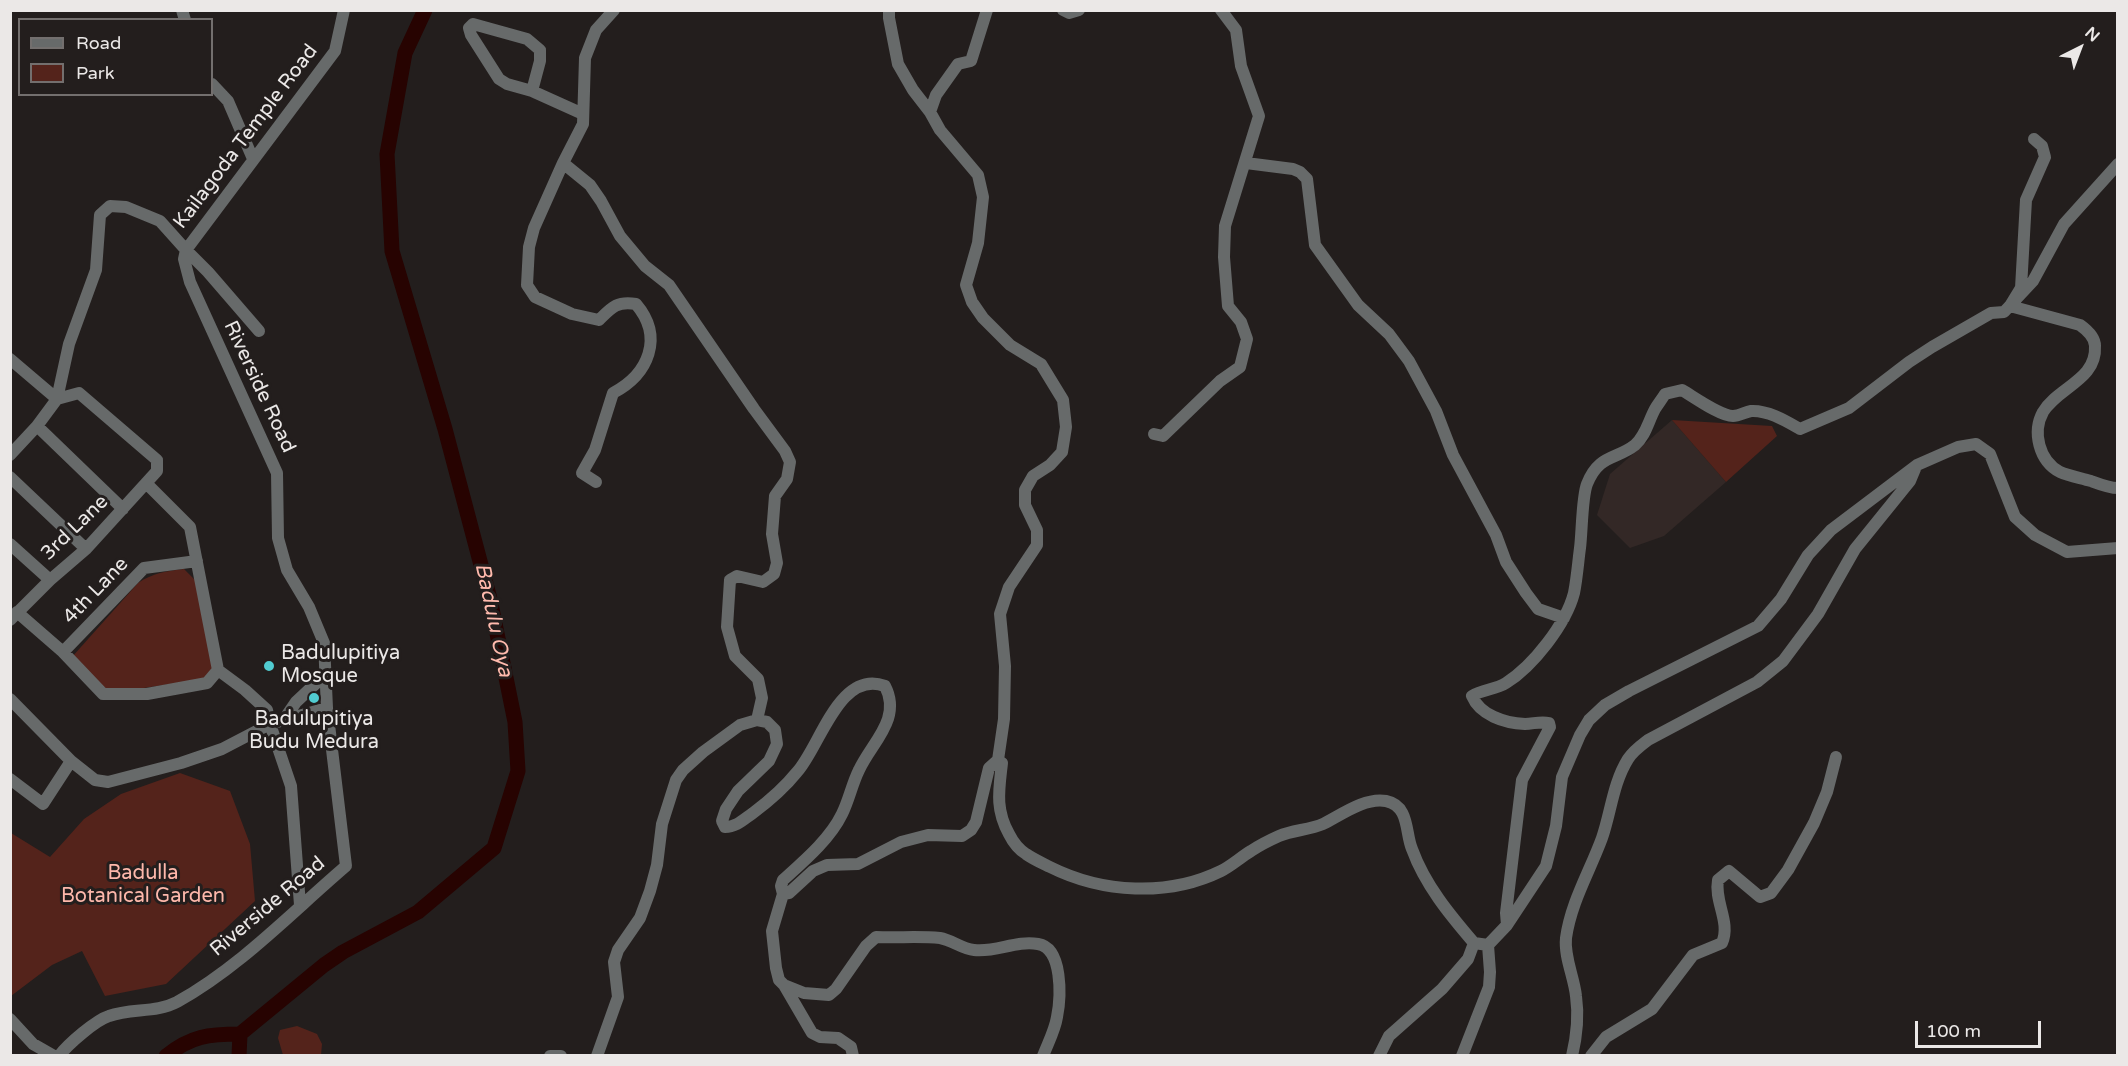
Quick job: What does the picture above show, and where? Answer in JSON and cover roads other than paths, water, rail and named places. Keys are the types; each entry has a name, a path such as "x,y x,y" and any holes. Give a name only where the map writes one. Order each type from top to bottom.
{"street":[{"name":"Kailagoda Temple Road","path":"186,250 335,51 344,10"},
{"path":"596,482 582,473 595,450 613,393 626,386 644,366 652,337 645,315 636,304 623,302 609,309 599,320 572,315 535,297 527,285 529,247 534,228 583,124 585,58 596,30 614,10"},
{"path":"783,894 789,893 813,872 827,865 858,864 901,842 928,835 962,836 971,830 976,822 989,768 998,760 1004,719 1005,666 1000,614 1009,587 1037,545 1037,530 1025,505 1024,490 1033,476 1050,465 1062,452 1066,427 1064,400 1041,364 1010,345 983,318 972,302 966,285 978,243 983,197 978,175 940,130 898,63 889,10"},
{"path":"930,112 936,95 958,64 971,61 987,10"},
{"path":"1063,10 1069,14 1079,10"},
{"path":"1154,434 1163,436 1220,381 1240,367 1247,339 1241,322 1228,306 1224,257 1225,226 1259,116 1241,66 1236,30 1221,10"},
{"path":"532,91 540,61 540,50 526,39 473,24 469,28 471,35 499,79 583,114"},
{"path":"213,85 228,101 253,159"},
{"path":"2010,306 2021,288 2026,200 2046,157 2042,146 2034,139"},
{"path":"563,163 590,185 620,236 645,266 669,285 785,451 789,462 787,479 775,496 772,534 777,563 774,574 763,582 737,576 730,580 727,627 735,656 758,679 762,698 757,720"},
{"path":"1246,163 1293,170 1300,172 1306,179 1315,245 1358,305 1389,334 1409,361 1436,411 1453,455 1496,535 1506,562 1526,593 1538,609 1564,618"},
{"path":"1507,925 1506,913 1522,780 1550,727 1549,723 1544,722 1524,724 1491,716 1476,705 1472,696 1506,683 1523,670 1564,618 1577,576 1587,485 1602,461 1633,446 1644,434 1655,409 1665,394 1682,390 1722,413 1732,416 1753,411 1784,419 1800,429 1849,408 1916,357 1991,313 2004,312 2033,281 2064,224 2118,164"},
{"path":"10,454 37,426 57,399 69,344 96,270 100,215 110,206 126,207 159,221 208,272 259,331"},
{"name":"Riverside Road","path":"59,1056 68,1044 108,1016 175,1003 237,962 346,866 327,708 324,643 309,607 287,570 278,538 277,473 190,282 184,260 186,250"},
{"path":"2010,306 2080,325 2087,329 2095,342 2095,357 2089,370 2045,410 2037,427 2039,448 2049,463 2060,472 2118,488"},
{"path":"10,359 57,399"},
{"name":"3rd Lane","path":"14,616 50,580 86,549 157,471 157,460 80,393 57,399"},
{"path":"37,426 123,509"},
{"path":"1462,1056 1489,987 1488,945 1507,925 1546,866 1556,826 1562,777 1580,735 1589,720 1605,705 1758,626 1781,599 1808,555 1831,530 1917,465 1958,447 1976,444 1990,454 2015,517 2035,535 2067,552 2118,548"},
{"path":"1572,1056 1578,1032 1576,996 1566,939 1575,901 1602,838 1616,787 1627,760 1648,740 1757,682 1783,661 1818,614 1855,549 1910,481 1917,465"},
{"path":"10,477 86,549"},
{"path":"146,483 190,528 218,670 267,710 291,786 300,905"},
{"path":"10,544 50,580"},
{"name":"4th Lane","path":"63,652 144,567 197,561"},
{"path":"14,616 63,652 103,694 147,694 207,683 218,670"},
{"path":"283,721 296,702 327,673"},
{"path":"597,1056 618,997 614,962 618,950 640,918 650,891 657,865 662,824 676,780 683,770 702,752 740,725 757,720 767,722 775,730 777,744 769,761 738,791 726,809 722,821 725,827 734,827 764,805 799,771 828,719 852,690 862,684 876,683 885,686 889,695 891,710 886,727 859,769 842,815 827,837 783,879 781,886 783,894 772,931 779,980 812,1033 820,1037 838,1038 851,1047 853,1056"},
{"path":"10,699 70,761 95,780 108,782 181,763 222,749 270,724 327,708"},
{"path":"1591,1056 1606,1037 1652,1009 1693,955 1722,943 1726,933 1717,888 1718,879 1728,871 1760,897 1771,893 1788,870 1814,823 1827,792 1836,757"},
{"path":"998,760 1002,763 998,802 1003,823 1015,845 1024,854 1063,873 1113,888 1141,889 1185,884 1221,871 1253,849 1282,835 1315,827 1371,801 1388,801 1402,811 1407,823 1411,847 1419,867 1450,915 1474,944 1488,945"},
{"path":"10,779 43,804 70,761"},
{"path":"784,985 804,993 829,994 836,989 866,946 876,937 942,938 961,947 977,951 1020,943 1047,946 1057,962 1060,999 1057,1018 1043,1056"},
{"path":"1379,1056 1389,1036 1442,989 1468,959 1474,944"},
{"path":"10,1019 33,1044 54,1056"},
{"path":"550,1056 561,1056"}],"waterway":[{"name":"Badulu Oya","path":"166,1056 192,1040 240,1034 324,965 343,952 418,912 494,848 518,771 515,722 490,599 445,429 392,251 387,154 405,53 425,10"},
{"path":"239,1056 240,1034"}],"place":[{"name":"Badulupitiya Mosque","path":"269,666"},
{"name":"Badulupitiya Budu Medura","path":"314,698"}],"park label":[{"name":"Badulla Botanical Garden","path":"143,886"}]}
